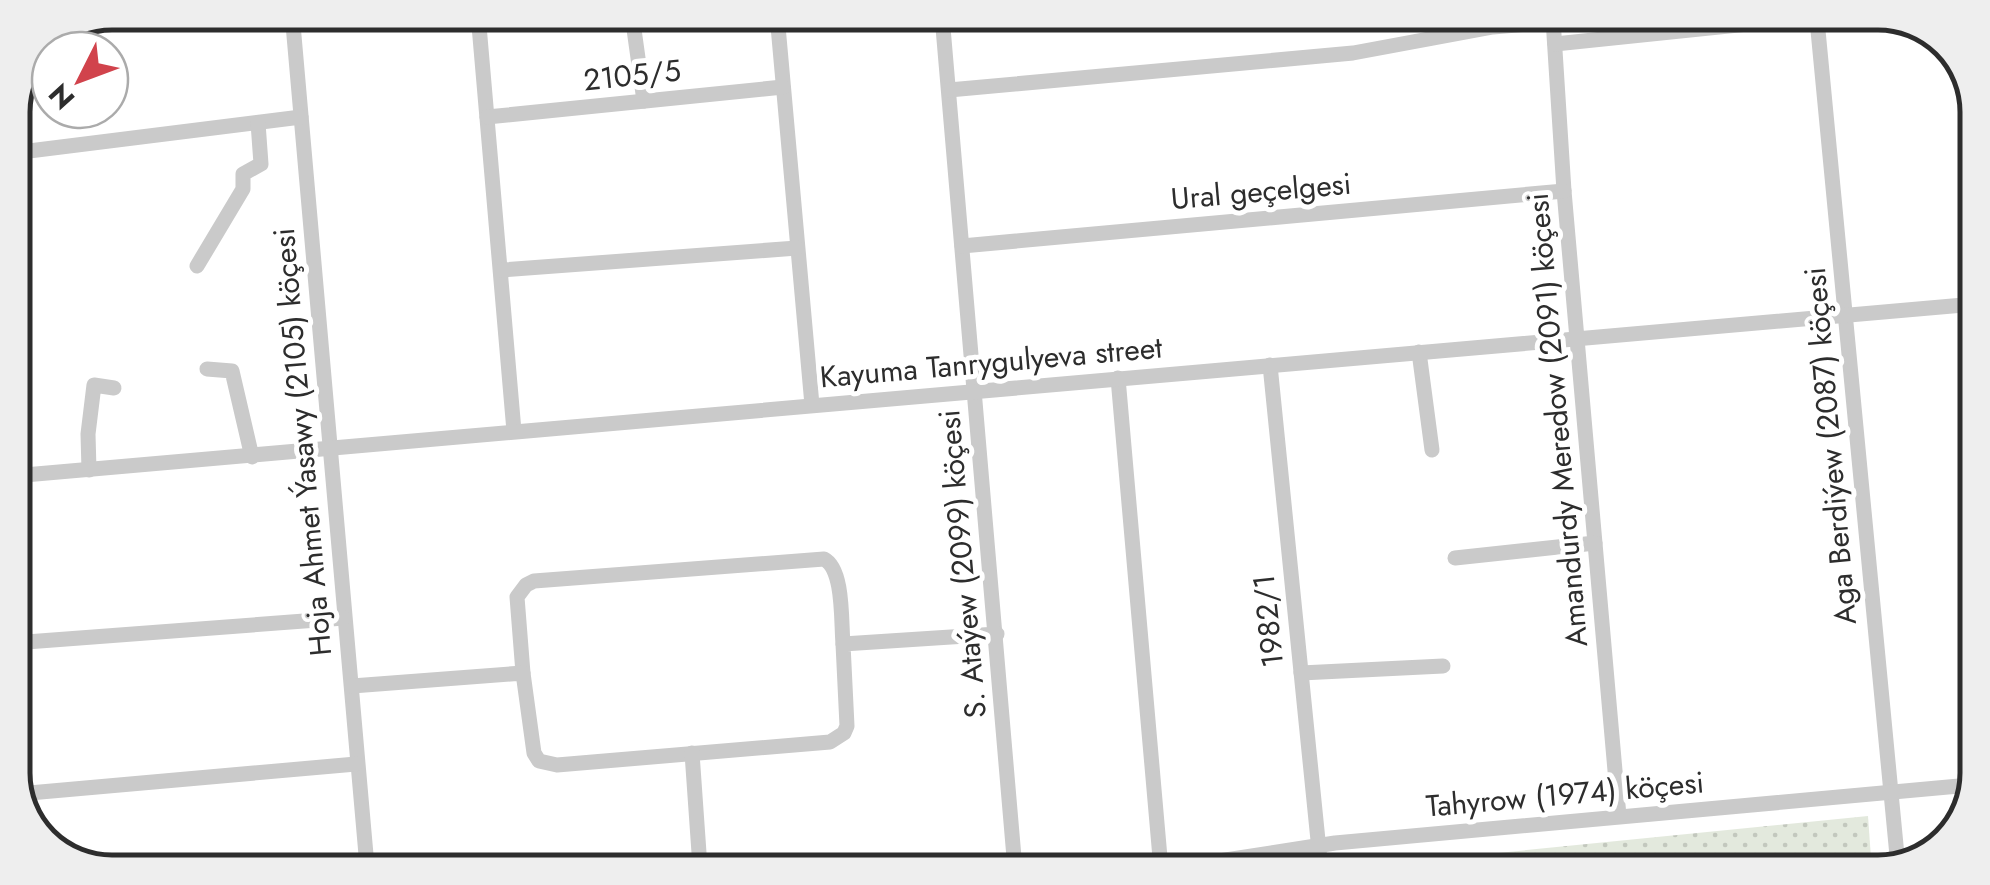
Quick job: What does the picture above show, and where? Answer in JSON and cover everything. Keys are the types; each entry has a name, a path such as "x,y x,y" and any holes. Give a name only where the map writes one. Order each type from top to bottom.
{"street":[{"path":"948,90 1353,54 1476,30"},
{"name":"Amandurdy Meredow (2091) köçesi","path":"1554,30 1564,190 1619,816"},
{"path":"1555,44 1667,30"},
{"name":"Aga Berdiýew (2087) köçesi","path":"1818,30 1897,852"},
{"name":"Hoja Ahmet Ýasawy (2105) köçesi","path":"294,31 366,855"},
{"path":"479,31 514,431"},
{"path":"634,31 644,101"},
{"path":"778,31 812,405"},
{"name":"S. Ataýew (2099) köçesi","path":"943,31 1014,855"},
{"name":"2105/5","path":"487,117 783,87"},
{"path":"30,150 301,117"},
{"path":"197,266 242,189 243,174 261,164 258,122"},
{"name":"Ural geçelgesi","path":"962,246 1564,190"},
{"path":"502,270 797,248"},
{"name":"Kayuma Tanrygulyeva street","path":"30,475 1960,306"},
{"path":"1419,352 1432,450"},
{"name":"1982/1","path":"1270,366 1319,855"},
{"path":"207,369 232,371 252,456"},
{"path":"1118,378 1163,855"},
{"path":"89,470 88,434 94,385 114,388"},
{"path":"1455,558 1595,543"},
{"path":"824,559 831,562 837,576 843,644 848,717 844,733 830,742 548,765 534,753 517,598 526,585 553,580 824,559"},
{"path":"30,642 344,618"},
{"path":"843,644 996,634"},
{"path":"1301,674 1443,666"},
{"path":"352,686 523,673"},
{"path":"692,753 699,855"},
{"path":"33,793 356,764"},
{"name":"Tahyrow (1974) köçesi","path":"1260,855 1619,816 1958,786"}],"shaded area":[{"path":"1868,816 1871,855 1477,855"}]}
